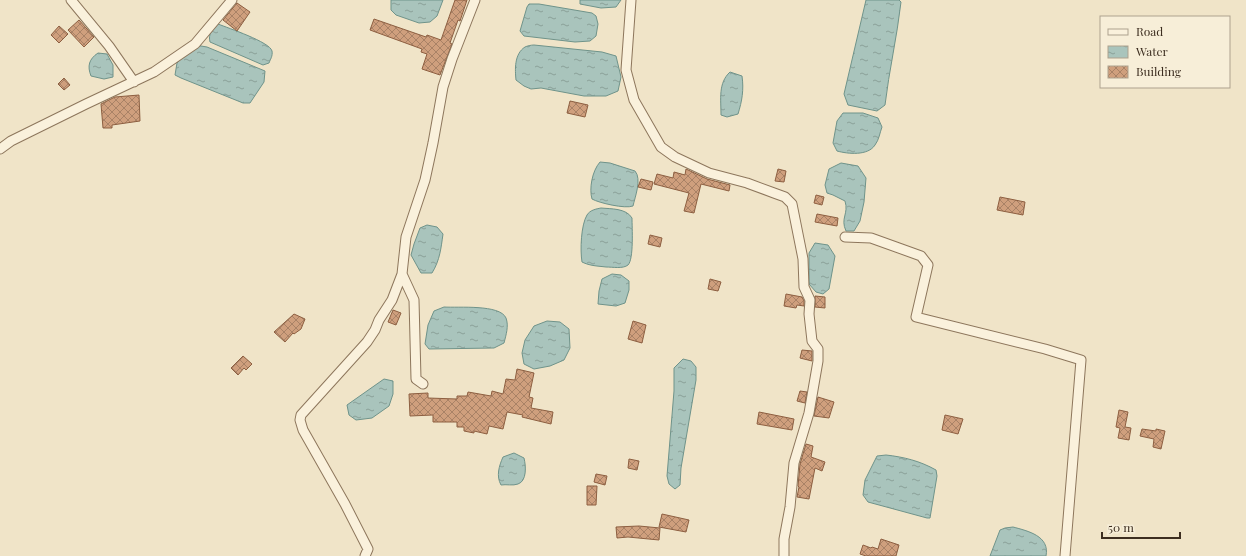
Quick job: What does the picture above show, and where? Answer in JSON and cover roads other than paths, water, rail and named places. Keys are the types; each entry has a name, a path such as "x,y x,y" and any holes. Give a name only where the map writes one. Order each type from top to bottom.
{"street":[{"path":"71,0 109,46 134,82"},
{"path":"0,149 11,141 73,110 154,72 195,44 232,0"},
{"path":"365,556 368,549 345,504 303,430 300,420 301,414 367,342 392,300 402,274 406,237 434,143 443,87 452,59 475,0"},
{"path":"631,0 626,70 634,100 661,147 675,157 708,173 747,183 785,197 792,204 803,259 804,288 810,300 809,314 812,341 818,349 818,361 809,413 794,463 790,507 784,539 784,556"},
{"path":"844,236 871,238 921,256 928,265 916,317 1046,349 1082,360 1064,556"},
{"path":"402,274 414,300 416,379 423,384"}],"water":[{"path":"391,0 443,0 437,16 430,22 419,23 396,15 391,10"},
{"path":"580,0 621,0 616,7 601,8 580,4"},
{"path":"866,0 899,0 901,2 885,105 877,111 848,105 844,94"},
{"path":"529,4 539,4 592,13 596,16 598,24 596,36 590,41 575,42 524,36 520,31"},
{"path":"218,24 270,47 272,56 269,63 263,65 210,42 211,32"},
{"path":"195,45 207,47 265,71 264,82 250,103 243,103 175,75 177,63"},
{"path":"534,45 602,52 616,56 621,77 618,91 606,96 584,96 541,88 531,89 524,86 516,80 517,58 521,50 525,47"},
{"path":"98,53 107,54 113,65 113,77 104,79 91,76 89,66 91,60"},
{"path":"730,72 742,76 743,91 738,114 727,117 721,115 721,92 726,76"},
{"path":"843,113 863,113 878,118 882,127 878,141 872,149 863,153 847,153 837,151 833,143 837,121"},
{"path":"600,162 610,163 635,171 637,174 638,183 633,206 624,207 612,205 592,199 592,180 595,170"},
{"path":"841,163 858,166 866,178 864,202 860,221 854,231 846,231 844,227 846,209 845,201 827,193 825,185 829,169"},
{"path":"601,208 626,212 632,218 631,256 630,262 626,266 606,267 582,262 581,251 583,225 585,219 590,212"},
{"path":"427,225 437,227 443,234 441,249 435,268 432,273 421,273 411,255 420,228"},
{"path":"815,243 828,245 835,256 829,289 823,294 816,292 809,284 809,253"},
{"path":"612,274 621,275 629,281 629,290 625,303 616,306 598,304 602,279"},
{"path":"444,307 487,309 502,314 506,318 507,324 504,343 494,348 429,349 425,344 428,325 434,311"},
{"path":"547,321 560,322 569,329 570,348 564,360 550,366 534,369 524,364 522,353 525,340 534,326"},
{"path":"683,359 691,361 696,367 696,380 681,468 680,485 675,489 669,484 667,476 674,391 674,368"},
{"path":"384,379 393,381 393,394 389,406 372,418 356,420 349,415 347,405"},
{"path":"514,453 524,458 525,469 523,480 514,485 501,485 498,475 503,457"},
{"path":"886,455 912,460 936,470 937,476 930,518 868,502 863,495 865,480 877,456"},
{"path":"1013,527 1025,530 1041,539 1045,544 1046,556 990,556 1000,530"}]}
